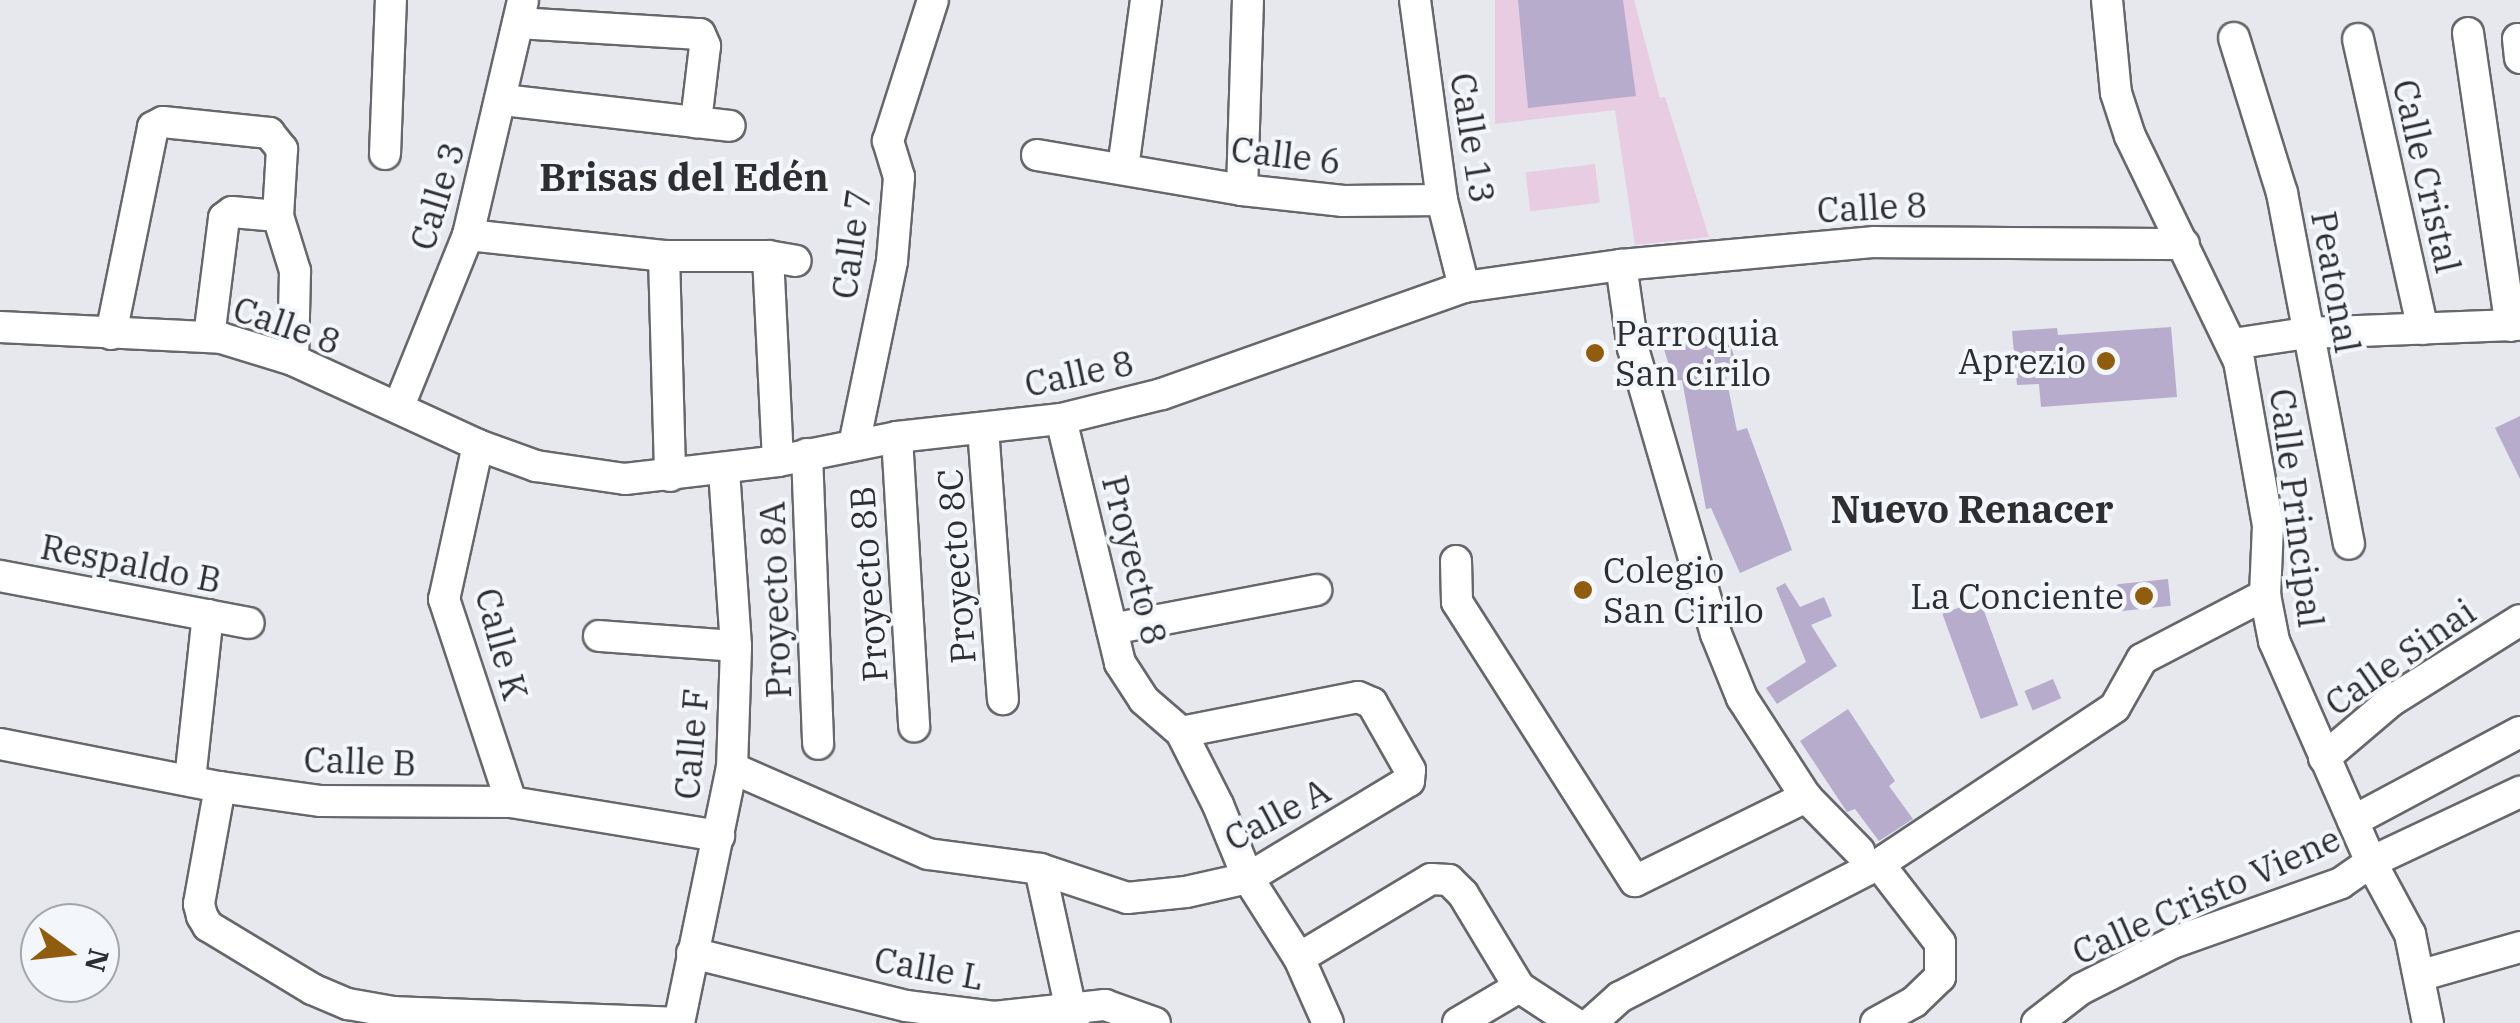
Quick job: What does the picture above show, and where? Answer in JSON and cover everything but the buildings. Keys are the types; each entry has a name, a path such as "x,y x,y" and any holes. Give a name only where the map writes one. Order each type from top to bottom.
{"street":[{"path":"385,154 391,0"},
{"name":"Calle 7","path":"854,445 892,261 899,177 888,141 933,0"},
{"path":"1123,168 1146,0"},
{"path":"1242,190 1248,0"},
{"name":"Calle 13","path":"1415,0 1442,200 1464,287"},
{"name":"Calle Principal","path":"2107,0 2116,93 2130,136 2233,344 2268,526 2266,595 2274,641 2372,862 2410,934 2422,975 2428,1023"},
{"path":"521,12 700,34 705,46 696,122"},
{"name":"Calle 3","path":"399,406 468,235 521,12"},
{"path":"2233,344 2307,333 2516,326 2468,34"},
{"name":"Peatonal","path":"2234,38 2282,192 2349,544"},
{"name":"Calle Cristal","path":"2358,38 2423,330"},
{"path":"503,100 730,126"},
{"path":"110,334 153,127 163,122 269,133 278,139 282,149 278,216 294,271 293,360"},
{"name":"Calle 6","path":"1037,154 1242,190 1344,201 1442,200"},
{"path":"209,337 224,218 232,212 278,216"},
{"path":"468,235 664,256 670,476"},
{"name":"Calle 8","path":"0,327 209,337 293,360 478,445 536,466 625,479 724,468 897,438 1061,419 1162,394 1464,287 1621,265 1875,242 2184,244"},
{"name":"Proyecto 8A","path":"664,256 782,259 793,457 818,744"},
{"path":"1621,265 1633,348 1716,634 1742,698 1806,797 1869,858 1940,943 1940,977 1914,1002 1876,1023"},
{"name":"Proyecto 8","path":"1061,419 1120,662 1144,700 1181,732 1218,805 1248,878 1299,958 1328,1023"},
{"name":"Proyecto 8C","path":"983,428 1003,699"},
{"name":"Proyecto 8B","path":"897,438 914,727"},
{"name":"Calle K","path":"478,445 444,600 511,802"},
{"name":"Calle F","path":"679,1023 732,768 736,646 724,468"},
{"path":"1456,560 1457,602 1635,881 1806,797"},
{"name":"Respaldo B","path":"0,576 249,623"},
{"path":"1112,629 1316,590"},
{"path":"1590,1023 1620,997 1869,858 2115,706 2142,660 2266,595"},
{"path":"208,615 199,904 208,926 312,989 348,1004 393,1012 679,1023"},
{"name":"Calle Sinai","path":"2324,758 2391,701 2520,620"},
{"path":"599,636 736,646"},
{"name":"Calle A","path":"732,768 928,854 1040,869 1127,898 1186,892 1248,878 1400,789 1409,780 1410,770 1372,704 1358,697 1181,732"},
{"path":"2353,821 2520,732"},
{"name":"Calle B","path":"0,744 204,784 321,801 511,802 718,836"},
{"name":"Calle Cristo Viene","path":"2037,1023 2081,989 2172,943 2340,883 2372,862 2520,792"},
{"path":"1040,869 1073,1016"},
{"path":"1299,958 1431,879 1449,880 1463,894 1520,987 1574,1023"},
{"path":"2422,975 2520,947"},
{"name":"Calle L","path":"692,952 906,1015 1073,1016 1104,1004 1154,1023"},
{"path":"1458,1023 1520,987"}],"shaded area":[{"path":"1495,0 1634,0 1660,98 1665,97 1709,237 1635,245 1615,110 1495,124"},
{"path":"1595,164 1600,203 1530,211 1526,173"}],"place":[{"name":"Parroquia San cirilo","path":"1595,353"},
{"name":"Aprezio","path":"2106,361"},
{"name":"Colegio San Cirilo","path":"1583,590"},
{"name":"La Conciente","path":"2144,596"}],"district":[{"name":"Brisas del Edén","path":"684,177"},
{"name":"Nuevo Renacer","path":"1972,509"}]}
